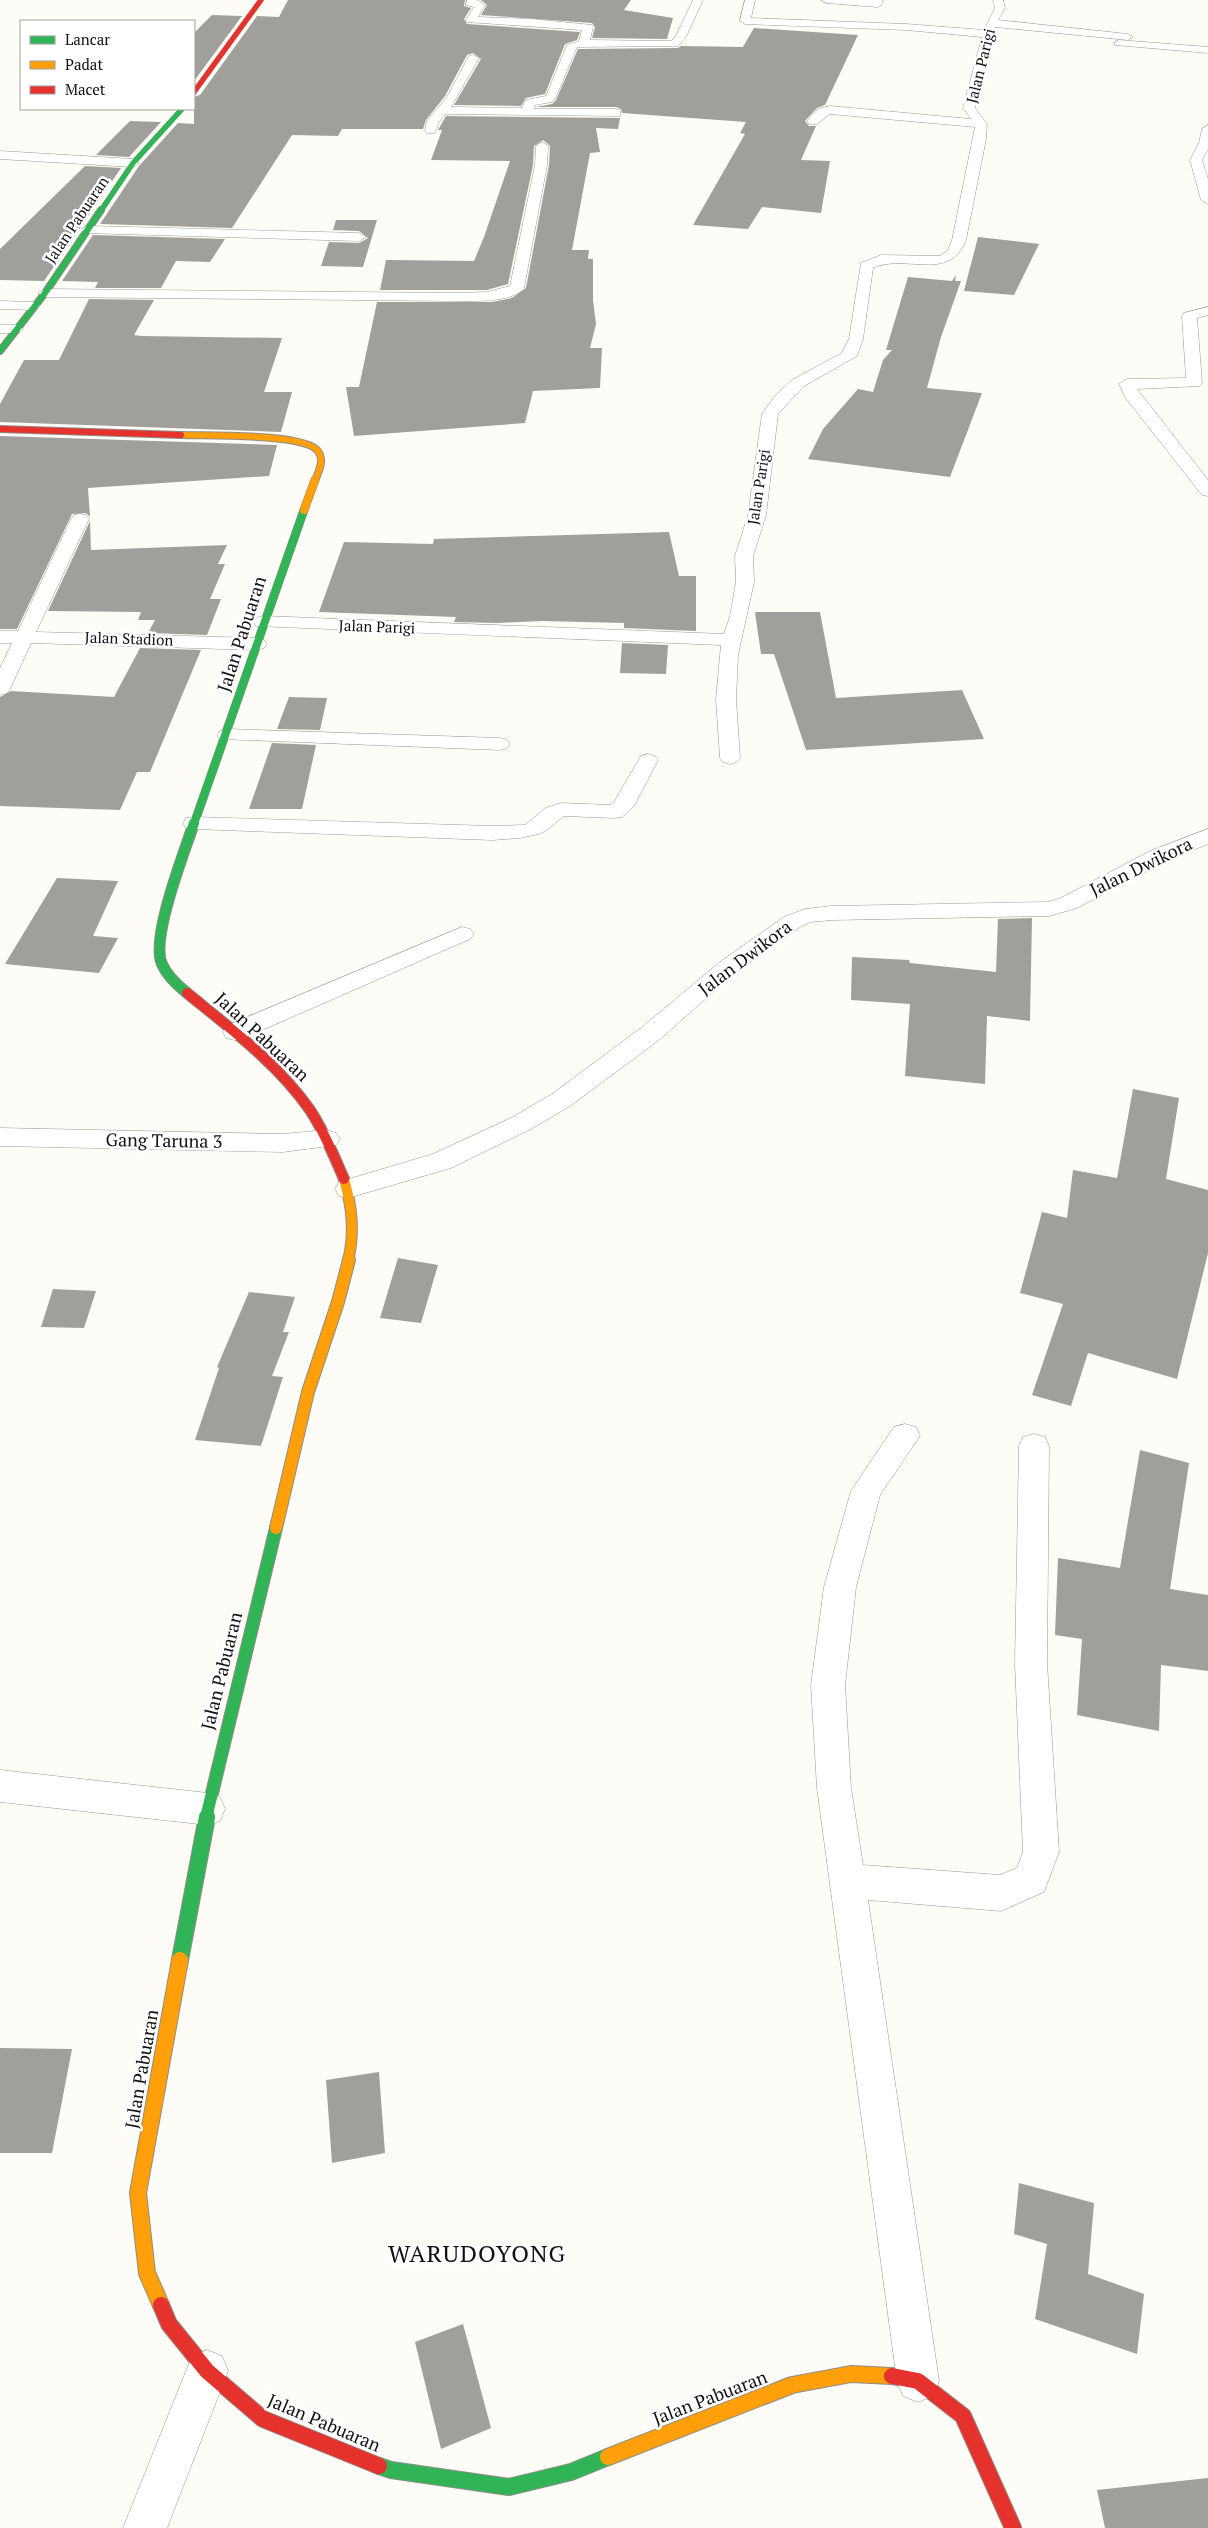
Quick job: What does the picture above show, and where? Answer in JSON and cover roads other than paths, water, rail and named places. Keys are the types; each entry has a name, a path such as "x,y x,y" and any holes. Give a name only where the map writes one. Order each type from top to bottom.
{"street":[{"path":"195,91 261,0"},
{"path":"472,0 470,3 480,5 471,20 532,22 588,27 584,44"},
{"path":"527,112 530,102 548,100 551,97 573,45 674,44 681,37 698,0"},
{"path":"750,0 745,21 906,28 990,28 1128,37 1119,42 1208,50"},
{"path":"826,0 877,4 878,0"},
{"name":"Jalan Parigi","path":"263,622 726,640 739,616 745,582 744,556 757,515 770,414 781,399 798,383 848,356 856,339 866,266 881,259 941,260 954,254 961,232 980,139 981,124 969,108 990,28 1000,8 998,0"},
{"path":"430,130 433,121 452,98 473,58"},
{"name":"Jalan Pabuaran","path":"0,351 89,230 133,163 181,110"},
{"path":"441,110 616,113"},
{"path":"813,121 822,112 830,110 981,124"},
{"path":"1208,129 1207,143 1196,160 1208,198"},
{"path":"44,293 437,297 489,296 506,293 517,288 541,165 542,146"},
{"path":"0,155 133,163"},
{"path":"89,230 359,238"},
{"path":"0,305 33,306"},
{"path":"1208,311 1189,316 1193,384 1141,382 1127,384 1131,394 1208,490"},
{"path":"0,329 16,329"},
{"path":"1191,348 1208,349"},
{"name":"Jalan Pabuaran","path":"0,430 293,439 311,443 321,453 322,462 263,622 227,735 194,823 166,909 160,946 161,963 174,983 235,1032 303,1101 327,1139 348,1189 353,1240 350,1256 308,1390 208,1809 138,2193 148,2273 169,2324 207,2371 262,2419 391,2470 509,2486 571,2472 792,2385 851,2374 890,2376 918,2381 963,2416 1013,2528"},
{"path":"0,689 80,519"},
{"name":"Jalan Stadion","path":"0,637 107,638 257,644"},
{"path":"726,640 725,718 730,758"},
{"path":"227,735 500,744"},
{"path":"194,823 492,833 530,830 538,828 554,811 561,809 614,812 623,806 648,760"},
{"name":"Jalan Dwikora","path":"348,1189 442,1161 522,1123 561,1100 650,1034 728,967 797,918 832,913 1049,909 1069,903 1158,856 1208,836"},
{"path":"235,1032 462,934"},
{"name":"Gang Taruna 3","path":"0,1137 283,1142 327,1139"},
{"path":"906,1436 866,1491 840,1587 828,1685 834,1788 918,2381"},
{"path":"848,1881 1001,1893 1031,1880 1041,1852 1031,1663 1034,1446"},
{"path":"0,1786 208,1809"},
{"path":"145,2528 207,2371"}],"district":[{"name":"WARUDOYONG","path":"477,2254"}]}
